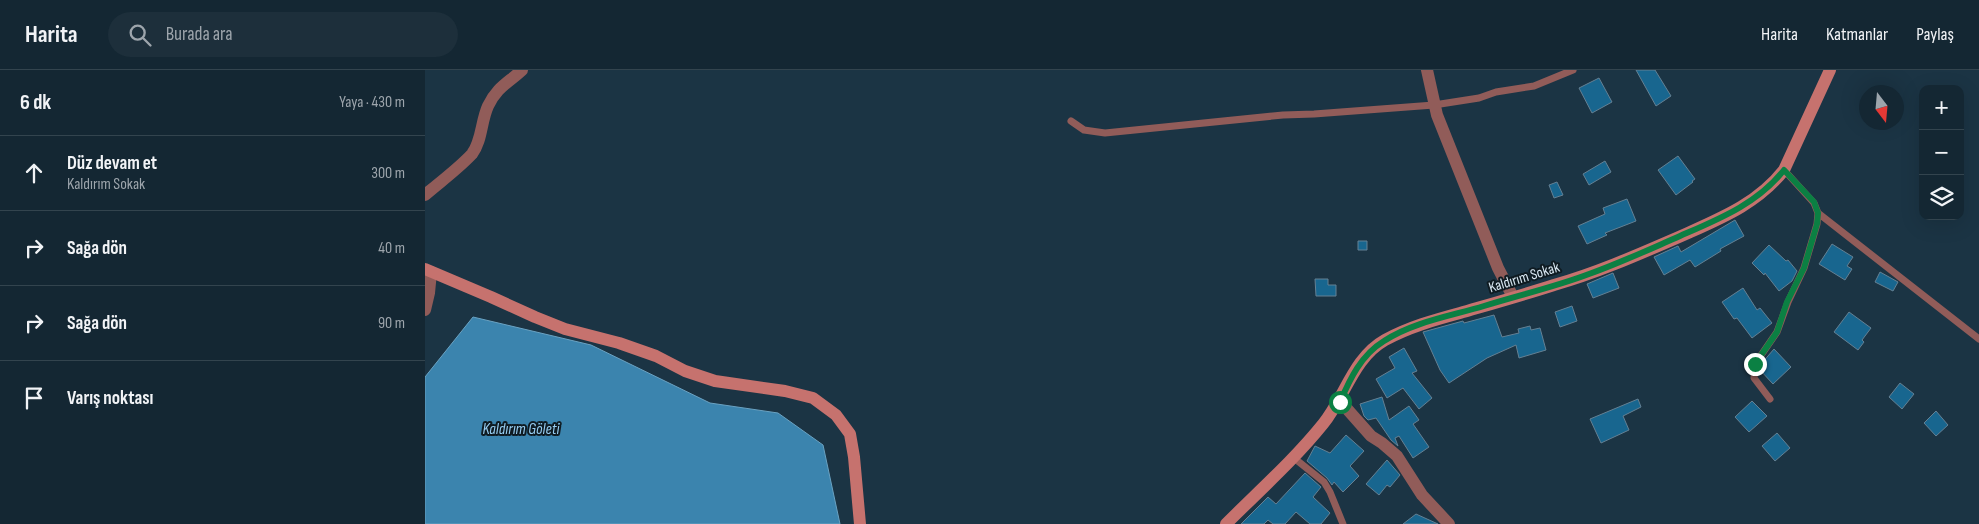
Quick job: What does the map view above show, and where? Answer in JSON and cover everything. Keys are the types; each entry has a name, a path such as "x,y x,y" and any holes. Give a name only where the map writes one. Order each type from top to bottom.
{"street":[{"path":"425,195 473,153 483,126 487,107 507,80 521,70"},
{"path":"1427,70 1437,115 1498,268 1513,297"},
{"name":"Kaldırım Sokak","path":"1226,524 1294,458 1322,426 1340,402 1353,374 1367,356 1383,341 1431,321 1589,274 1726,216 1762,194 1784,170 1829,70"},
{"path":"425,310 429,293 428,270 565,329 619,343 657,356 685,371 715,382 785,391 813,398 836,414 850,434 860,524"},
{"path":"1340,402 1371,436 1397,456 1422,495 1449,524"}],"lane":[{"path":"1071,122 1083,130 1105,133 1283,115 1434,105 1526,88 1573,70"},
{"path":"1769,399 1754,378 1755,364 1777,332 1787,302 1800,279 1812,248 1818,213 1814,202 1784,170"},
{"path":"1818,213 1979,339"},
{"path":"1294,458 1324,482 1343,524"}],"water":[{"name":"Kaldırım Göleti","path":"473,317 591,345 710,403 778,413 823,445 840,524 425,524 425,377"}],"building":[{"path":"1636,70 1655,70 1671,96 1656,106"},
{"path":"1599,78 1612,102 1592,113 1579,88"},
{"path":"1678,156 1695,179 1676,195 1658,170"},
{"path":"1605,161 1611,172 1589,185 1583,174"},
{"path":"1557,182 1563,195 1554,198 1549,185"},
{"path":"1627,199 1636,221 1605,233 1607,235 1587,244 1578,226 1605,214 1603,208"},
{"path":"1735,220 1744,236 1720,249 1721,251 1695,267 1690,260 1664,275 1654,257 1678,246 1681,252"},
{"path":"1358,241 1367,241 1367,250 1358,250"},
{"path":"1832,244 1853,257 1847,266 1852,269 1845,280 1819,264"},
{"path":"1769,245 1786,261 1788,260 1797,271 1792,281 1779,291 1765,273 1764,275 1752,263"},
{"path":"1880,272 1898,282 1893,291 1875,282"},
{"path":"1613,273 1619,288 1593,298 1587,284"},
{"path":"1315,279 1328,279 1328,285 1336,285 1336,296 1316,296"},
{"path":"1743,288 1757,310 1760,308 1772,323 1752,338 1737,318 1734,319 1722,302"},
{"path":"1572,306 1577,321 1560,327 1555,312"},
{"path":"1849,312 1871,328 1862,340 1864,342 1858,350 1834,332"},
{"path":"1494,315 1502,337 1519,333 1518,329 1530,326 1531,330 1540,328 1546,350 1519,358 1516,345 1487,358 1449,383 1440,370 1423,332"},
{"path":"1404,348 1417,371 1412,373 1432,398 1419,409 1403,388 1387,398 1376,379 1395,368 1389,357"},
{"path":"1774,349 1791,367 1773,384 1760,370 1764,367 1761,364"},
{"path":"1900,383 1914,394 1902,409 1889,397"},
{"path":"1382,397 1389,420 1409,406 1419,420 1413,424 1429,447 1413,458 1399,436 1395,438 1398,446 1391,440 1376,418 1368,420 1364,416 1360,404"},
{"path":"1638,399 1641,407 1623,416 1629,430 1601,443 1590,419"},
{"path":"1752,401 1767,416 1749,432 1735,417"},
{"path":"1936,411 1948,425 1936,436 1924,423"},
{"path":"1777,433 1790,448 1775,461 1762,446"},
{"path":"1346,435 1364,451 1350,466 1359,476 1343,492 1334,482 1332,485 1327,478 1307,461 1315,446 1330,453"},
{"path":"1387,460 1400,475 1390,487 1387,485 1379,495 1366,484"},
{"path":"1305,473 1321,487 1313,497 1330,513 1321,524 1310,524 1296,512 1285,524 1273,524 1268,520 1264,524 1241,524 1268,497 1276,504"},
{"path":"1416,514 1438,524 1403,524"}],"route":[{"path":"1340,402 1353,374 1367,356 1383,341 1413,327 1589,274 1643,252 1726,216 1745,205 1762,194 1784,170 1814,202 1818,213 1817,224 1812,248 1800,279 1787,302 1777,332 1755,364"}]}
